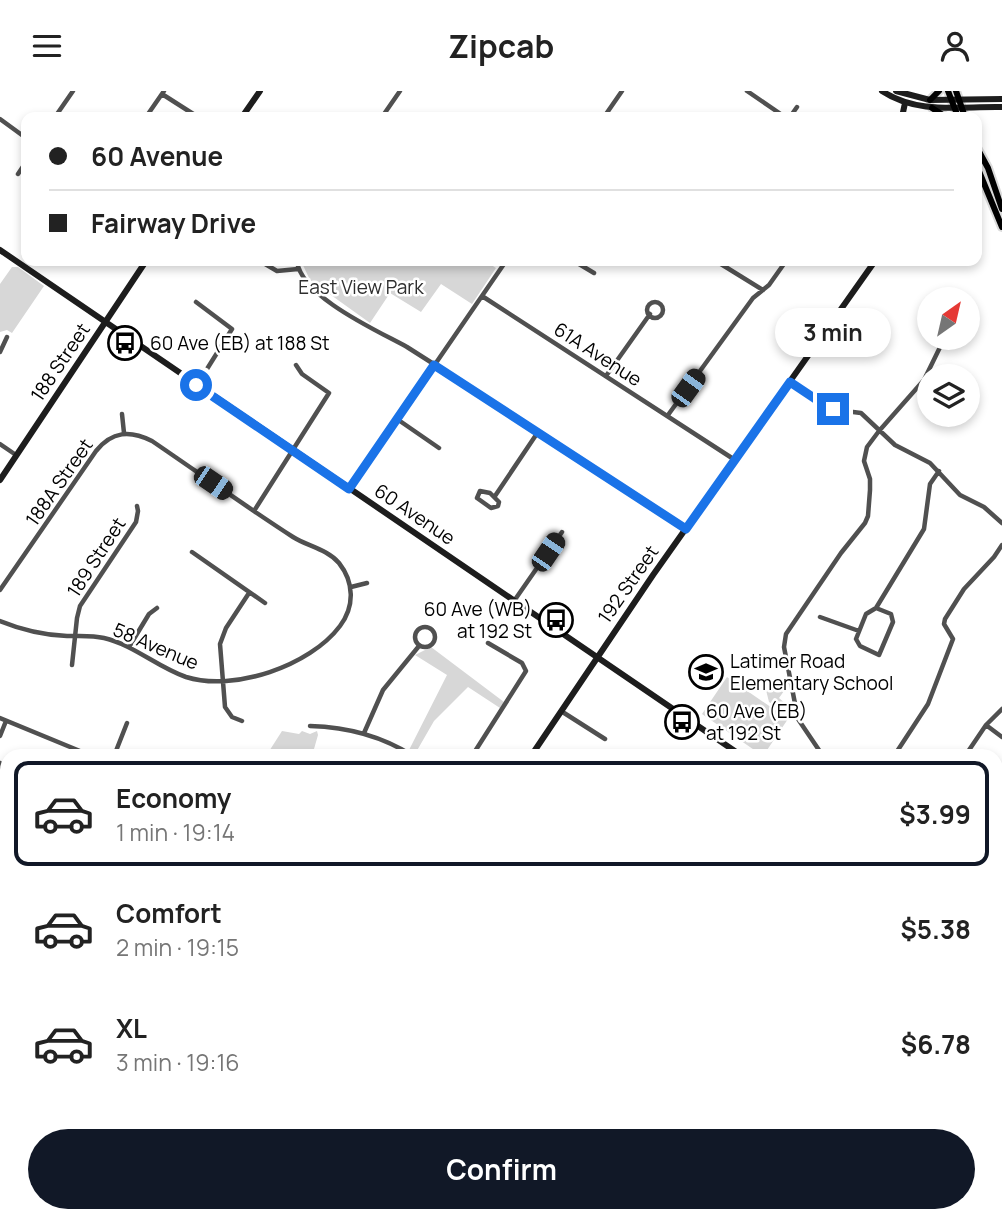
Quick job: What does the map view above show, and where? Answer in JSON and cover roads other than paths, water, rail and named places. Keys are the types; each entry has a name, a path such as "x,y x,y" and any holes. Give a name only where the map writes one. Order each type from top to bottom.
{"main road":[{"path":"930,100 939,91"},
{"path":"948,91 962,112"},
{"path":"956,91 958,112"},
{"path":"932,108 938,112"},
{"path":"982,159 1000,198 1002,209"},
{"path":"982,179 1002,227"}],"street":[{"path":"58,112 73,91"},
{"path":"245,112 260,91"},
{"path":"385,112 400,91"},
{"path":"607,112 622,91"},
{"path":"747,91 780,112"},
{"path":"882,91 905,103 932,108 1002,99"},
{"path":"896,91 916,98 1002,107"},
{"path":"150,112 163,93 191,112"},
{"path":"903,112 905,103"},
{"path":"792,112 797,107"},
{"path":"0,119 21,134"},
{"path":"18,174 21,170"},
{"name":"60 Avenue","path":"0,250 21,264"},
{"name":"60 Avenue","path":"24,266 732,749"},
{"name":"188 Street","path":"0,479 143,266"},
{"path":"268,266 277,271 298,269"},
{"path":"298,266 309,285 368,328 409,348 686,529"},
{"path":"349,489 503,266"},
{"path":"582,266 594,273"},
{"path":"724,266 763,290"},
{"path":"668,415 753,298 782,266"},
{"name":"192 Street","path":"536,749 597,656 871,266"},
{"name":"61A Avenue","path":"482,296 735,460"},
{"path":"196,302 232,329 196,385"},
{"path":"606,376 650,314"},
{"path":"0,352 7,337"},
{"path":"817,749 798,719 784,641 790,626 868,516 870,479 864,461 867,447 924,380 938,350"},
{"path":"254,511 329,393 302,374 296,365"},
{"path":"790,382 829,408 861,413 900,449 923,459 939,471 960,495 984,507 1002,523"},
{"path":"122,414 124,433 152,441 254,511 335,559 347,575 351,587 367,583"},
{"path":"397,419 439,448"},
{"path":"495,496 538,432"},
{"name":"188A Street","path":"0,590 96,451 111,437 124,433"},
{"path":"0,444 16,455"},
{"path":"876,608 891,614 893,622 879,655 860,646 856,639 866,614 876,608 924,529 930,484 939,471"},
{"path":"484,491 495,496 499,502 498,506 491,508 477,498 477,494 484,491"},
{"name":"189 Street","path":"72,665 80,606 136,522 137,506"},
{"path":"514,601 562,532"},
{"path":"899,749 928,704 953,639 944,624 945,619 964,589 1002,545"},
{"path":"192,552 265,603"},
{"name":"58 Avenue","path":"0,621 40,633 106,638 129,647 185,677 222,680 262,675 295,663 331,637 349,611 351,587"},
{"path":"242,721 232,717 225,707 221,638 249,593"},
{"path":"129,647 149,614 157,608"},
{"path":"820,617 859,631"},
{"path":"424,627 430,629 434,635 432,644 427,647 419,646 415,638 418,630 424,627"},
{"path":"477,749 526,674 526,667 488,643"},
{"path":"363,733 383,690 419,646"},
{"path":"970,749 986,725 1002,709"},
{"path":"561,711 605,739"},
{"path":"0,718 75,749"},
{"path":"0,736 6,721"},
{"path":"117,749 127,723"},
{"path":"986,725 1002,737"},
{"path":"310,726 363,733 401,749"}],"place":[{"name":"60 Ave (EB) at 188 St","path":"125,343"},
{"name":"60 Ave (WB) at 192 St","path":"556,620"},
{"name":"Latimer Road Elementary School","path":"706,672"},
{"name":"60 Ave (EB) at 192 St","path":"682,722"}],"park label":[{"name":"East View Park","path":"361,287"}]}
